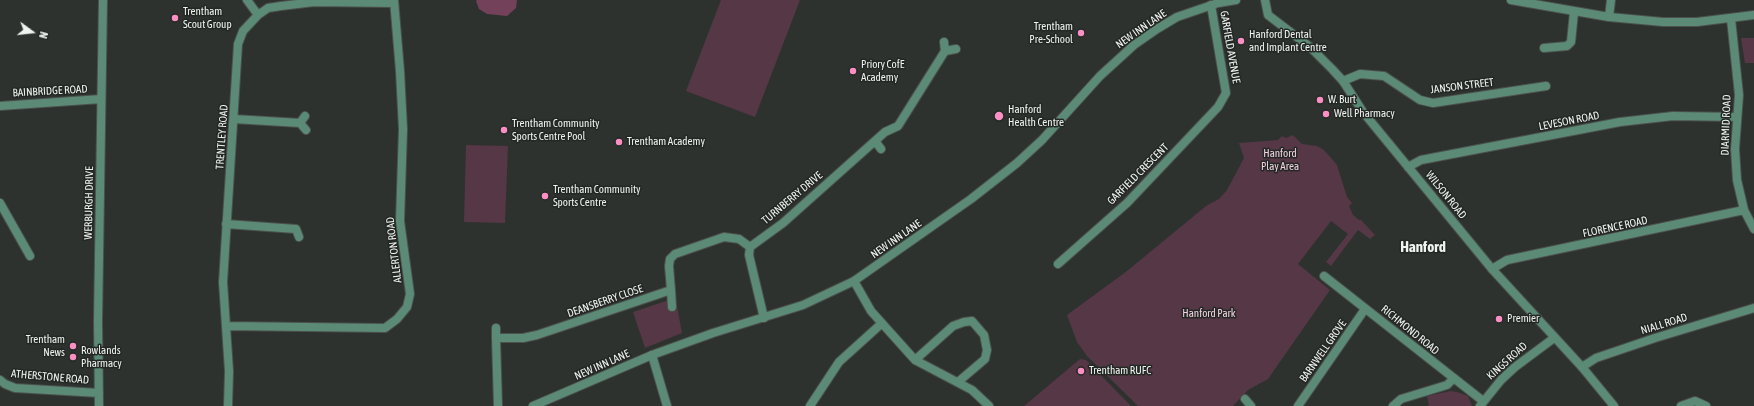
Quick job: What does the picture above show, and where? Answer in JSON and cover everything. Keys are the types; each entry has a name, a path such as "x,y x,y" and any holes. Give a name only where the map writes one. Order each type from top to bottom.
{"street":[{"name":"WERBURGH DRIVE","path":"99,406 98,321 103,0"},
{"path":"247,0 258,14"},
{"name":"NEW INN LANE","path":"533,406 652,356 713,333 803,305 854,281 971,199 1017,163 1042,140 1100,76 1134,45 1157,29 1177,18 1216,3 1236,0"},
{"path":"1263,0 1268,0"},
{"name":"WILSON ROAD","path":"1263,0 1266,10 1271,18 1310,47 1342,81 1363,112 1492,269 1582,367 1614,406"},
{"path":"1511,0 1609,17 1697,22 1754,15"},
{"path":"1609,17 1611,0"},
{"name":"TRENTLEY ROAD","path":"228,406 229,371 223,282 238,44 243,31 258,14 268,8 314,2 394,1"},
{"name":"ALLERTON ROAD","path":"226,326 384,328 398,319 407,307 410,294 400,221 402,129 400,71 394,1"},
{"name":"GARFIELD AVENUE","path":"1216,3 1226,93"},
{"path":"1544,48 1567,46 1571,42 1574,12"},
{"name":"DIARMID ROAD","path":"1731,19 1739,94 1735,149 1737,180 1744,210 1754,229"},
{"path":"944,42 945,51 956,48"},
{"name":"TURNBERRY DRIVE","path":"750,247 783,223 885,132 898,126 945,51"},
{"name":"JANSON STREET","path":"1342,81 1360,74 1384,76 1420,100 1433,103 1546,86"},
{"name":"GARFIELD CRESCENT","path":"1058,264 1127,203 1218,107 1226,93"},
{"name":"BAINBRIDGE ROAD","path":"0,106 101,99"},
{"path":"300,123 305,116"},
{"name":"LEVESON ROAD","path":"1408,167 1421,160 1620,122 1673,116 1737,117"},
{"path":"234,119 300,123 306,130"},
{"path":"875,141 881,149"},
{"path":"0,203 30,256"},
{"name":"FLORENCE ROAD","path":"1492,269 1507,260 1744,210"},
{"path":"226,224 298,230"},
{"path":"672,307 669,266 670,259 675,254 724,238 739,239 750,247 749,255 764,318"},
{"name":"RICHMOND ROAD","path":"1324,276 1481,403"},
{"path":"854,281 871,311 881,324 915,360 972,390 989,406"},
{"name":"DEANSBERRY CLOSE","path":"496,338 523,338 537,335 671,290"},
{"name":"BARNWELL GROVE","path":"1298,406 1365,308"},
{"name":"NIALL ROAD","path":"1582,367 1596,358 1754,308"},
{"path":"915,360 953,326 964,322 972,322 984,335 987,350 985,359 958,382"},
{"path":"814,404 839,362 881,324"},
{"path":"496,328 498,406"},
{"name":"KINGS ROAD","path":"1481,403 1515,367 1554,338"},
{"path":"652,356 667,406"},
{"path":"1393,406 1401,399 1447,385 1453,379"},
{"name":"ATHERSTONE ROAD","path":"0,380 15,388 99,393"},
{"path":"1244,399 1251,406"},
{"path":"1681,406 1694,401 1706,406"}],"green space":[{"path":"721,0 800,0 755,117 686,91"},
{"path":"1741,38 1754,38 1754,63 1745,63"},
{"name":"Hanford Park","path":"1293,135 1302,144 1317,146 1324,150 1337,165 1347,197 1352,203 1349,206 1353,215 1361,220 1375,235 1370,239 1358,230 1331,266 1326,262 1348,234 1331,221 1298,264 1330,290 1268,379 1248,390 1233,406 1138,406 1087,356 1077,342 1067,315 1127,271 1206,206 1219,199 1227,190 1244,158 1239,143 1278,140 1282,136 1286,138"},
{"path":"466,145 508,146 505,223 464,222"},
{"path":"669,300 670,308 677,306 682,333 645,348 633,312"},
{"name":"Trentham RUFC","path":"1080,359 1086,360 1131,406 1024,406"},
{"path":"1451,391 1468,396 1472,406 1426,406 1429,405 1427,396"}],"shaded area":[{"path":"477,0 517,0 516,8 507,16 487,14 479,9"}],"place":[{"name":"Trentham Scout Group","path":"175,18"},
{"name":"Trentham Pre-School","path":"1081,33"},
{"name":"Hanford Dental and Implant Centre","path":"1241,41"},
{"name":"Priory CofE Academy","path":"853,71"},
{"name":"W. Burt","path":"1320,100"},
{"name":"Well Pharmacy","path":"1326,114"},
{"name":"Hanford Health Centre","path":"999,116"},
{"name":"Trentham Community Sports Centre Pool","path":"504,130"},
{"name":"Trentham Academy","path":"619,142"},
{"name":"Trentham Community Sports Centre","path":"545,196"},
{"name":"Premier","path":"1499,319"},
{"name":"Trentham News","path":"73,346"},
{"name":"Rowlands Pharmacy","path":"73,357"},
{"name":"Trentham RUFC","path":"1081,371"}],"district":[{"name":"Hanford","path":"1423,247"}],"park label":[{"name":"Hanford Play Area","path":"1280,160"}]}
